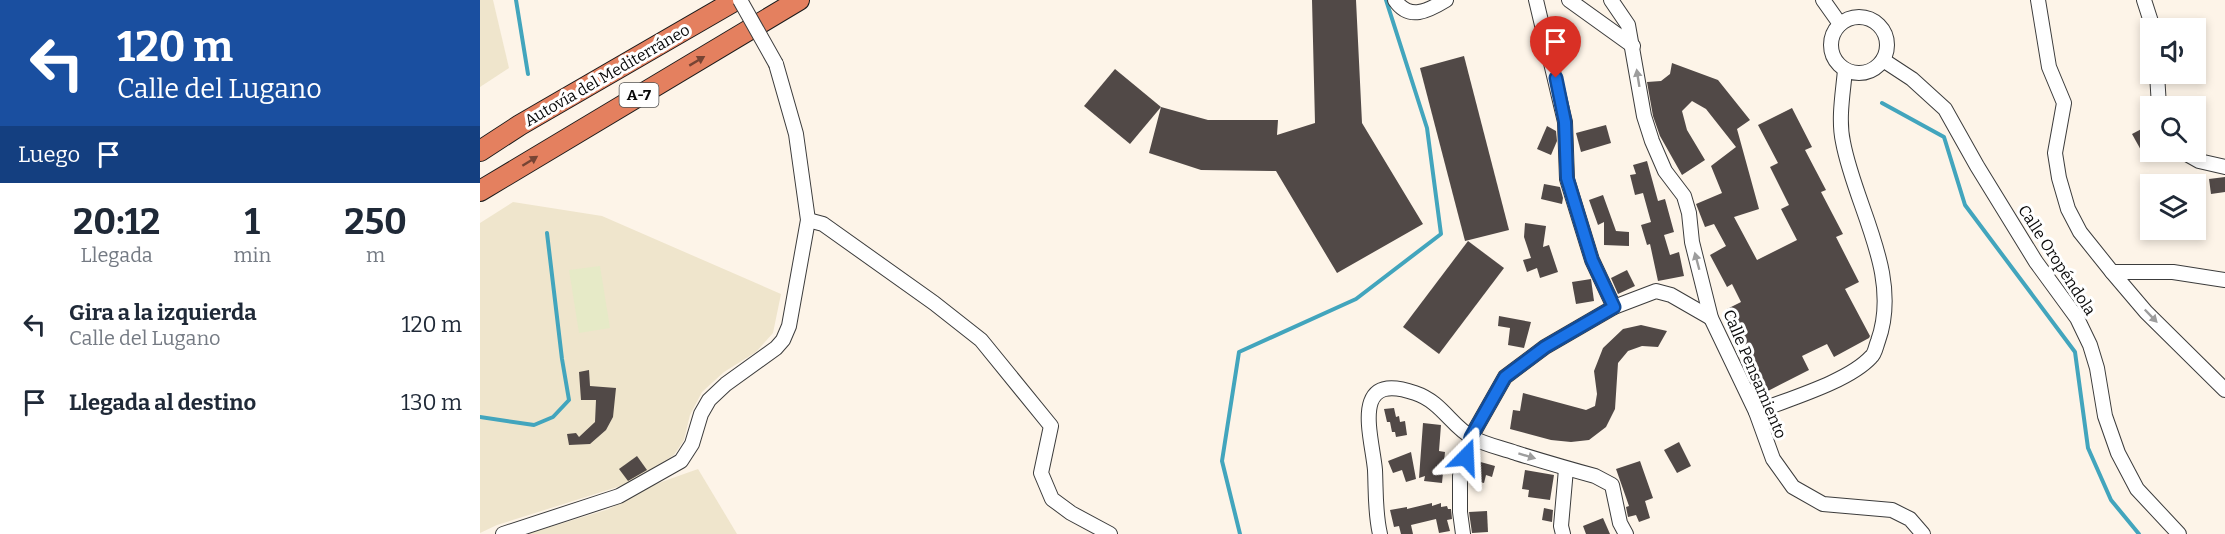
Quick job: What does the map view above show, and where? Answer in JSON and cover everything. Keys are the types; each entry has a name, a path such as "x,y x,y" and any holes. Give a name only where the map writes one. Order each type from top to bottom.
{"highway":[{"name":"Autovía del Mediterráneo","path":"480,151 520,125 738,0"},
{"name":"Autovía del Mediterráneo","path":"480,192 800,0"}],"street":[{"path":"503,534 619,496 681,461 692,444 701,414 709,400 726,384 776,348 783,340 789,326 808,220 796,134 776,64 738,0"},
{"path":"1395,0 1406,12 1419,13 1446,0"},
{"path":"1536,0 1565,122 1567,178 1592,260 1614,307"},
{"path":"1569,0 1633,46"},
{"name":"Calle Pensamiento","path":"1611,0 1628,25 1644,116 1652,141 1665,171 1684,196 1689,213 1692,242 1711,318 1756,412 1773,459 1793,487 1823,504 1892,510 1910,519 1923,534"},
{"path":"1823,0 1840,24"},
{"path":"2038,0 2049,67 2064,103 2055,153 2061,187 2068,209 2080,232 2146,312 2225,390"},
{"path":"2144,0 2150,18"},
{"path":"1867,17 1876,22 1883,29 1887,38 1884,60 1868,72 1855,73 1845,70 1835,60 1832,53 1831,43 1834,32 1849,18 1867,17"},
{"name":"Calle Oropéndola","path":"1884,60 1912,79 1945,109 2036,262 2077,318 2090,345 2097,368 2105,416 2118,453 2137,489 2179,534"},
{"path":"1756,412 1841,378 1872,357 1884,323 1878,249 1851,178 1842,140 1841,112 1845,70"},
{"path":"2203,162 2225,167"},
{"path":"808,220 823,224 934,303 981,340 1051,426 1041,473 1052,499 1071,513 1110,534"},
{"path":"2112,272 2173,272 2225,280"},
{"path":"1463,534 1460,512 1460,476 1471,437 1505,377 1545,347 1614,307 1656,291 1671,295 1711,318"},
{"path":"1380,534 1376,506 1375,468 1367,420 1368,408 1374,396 1385,390 1402,390 1417,394 1436,404 1471,437 1566,469 1595,476 1612,485 1620,522 1626,534"},
{"path":"1563,534 1561,526 1566,469"}],"shaded area":[{"path":"480,0 493,0 509,68 480,87"},
{"path":"513,202 602,216 781,294 773,333 756,352 724,372 702,392 690,415 684,440 674,455 630,483 497,525 480,533 480,223"},
{"path":"698,469 737,534 527,534 609,509 653,485"}],"green space":[{"path":"600,266 610,328 579,333 569,270"}],"building":[{"path":"1312,0 1356,0 1362,123 1423,224 1337,273 1276,171 1201,170 1149,153 1161,107 1208,120 1278,120 1277,135 1315,123"},
{"path":"1464,56 1509,230 1465,241 1420,68"},
{"path":"1672,63 1718,80 1750,120 1737,129 1759,209 1734,217 1757,260 1797,240 1781,209 1789,205 1770,167 1778,163 1758,125 1792,108 1812,147 1805,150 1826,190 1821,192 1843,234 1836,237 1859,282 1845,289 1869,338 1834,357 1827,344 1802,356 1809,370 1766,392 1749,359 1752,357 1727,309 1741,302 1732,284 1727,287 1710,255 1726,246 1714,224 1705,227 1696,204 1722,193 1711,166 1736,147 1706,109 1692,101 1682,111 1687,130 1705,160 1682,175 1660,136 1653,116 1647,82 1661,81 1670,74"},
{"path":"1115,69 1161,107 1130,144 1084,106"},
{"path":"1606,125 1611,143 1581,152 1576,133"},
{"path":"1547,126 1556,131 1557,141 1551,155 1537,149"},
{"path":"2140,130 2140,148 2132,134"},
{"path":"1647,161 1658,201 1665,199 1674,232 1664,235 1670,255 1679,252 1684,276 1658,281 1650,244 1647,245 1641,225 1651,222 1643,193 1635,195 1630,175 1636,174 1633,165"},
{"path":"2225,177 2225,192 2211,194 2209,179"},
{"path":"1544,184 1560,187 1562,204 1541,199"},
{"path":"1603,195 1616,231 1629,232 1629,246 1604,245 1604,222 1598,225 1589,200"},
{"path":"1525,223 1546,226 1543,247 1549,245 1558,272 1540,278 1537,268 1527,272 1523,260 1531,258 1524,237"},
{"path":"1468,241 1504,268 1439,354 1403,327"},
{"path":"1627,270 1635,286 1618,294 1611,278"},
{"path":"1591,279 1594,301 1576,304 1572,282"},
{"path":"1499,316 1531,322 1524,348 1508,345 1510,328 1498,326"},
{"path":"1641,325 1667,331 1658,347 1642,346 1628,351 1618,363 1615,409 1606,427 1589,440 1571,442 1551,440 1510,429 1513,410 1520,411 1523,393 1586,410 1595,406 1597,394 1594,371 1603,348 1623,329"},
{"path":"589,370 590,386 616,388 613,417 606,430 590,444 569,445 567,434 576,433 579,437 595,422 596,400 581,400 579,372"},
{"path":"1394,408 1400,422 1405,421 1407,435 1396,437 1395,432 1392,432 1390,422 1387,422 1384,409"},
{"path":"1423,423 1441,425 1439,451 1445,452 1442,483 1424,481 1425,476 1419,478"},
{"path":"1679,442 1691,466 1677,473 1664,450"},
{"path":"1411,452 1416,479 1406,482 1402,470 1393,473 1388,461"},
{"path":"637,456 647,470 628,481 619,469"},
{"path":"1477,461 1495,466 1492,477 1486,475 1484,483 1472,480"},
{"path":"1640,461 1653,498 1645,501 1650,518 1639,522 1636,515 1628,517 1626,507 1629,506 1616,469"},
{"path":"1525,470 1554,475 1550,500 1528,497 1529,490 1522,489"},
{"path":"1432,503 1432,506 1441,503 1441,507 1447,506 1451,509 1452,519 1447,520 1450,531 1439,533 1436,519 1411,525 1413,534 1401,534 1399,526 1394,527 1390,510 1407,507 1407,509"},
{"path":"1544,508 1553,510 1552,522 1542,520"},
{"path":"1487,511 1488,532 1472,533 1469,512"},
{"path":"1603,518 1610,534 1586,534 1583,526"}],"waterway":[{"path":"516,0 528,74"},
{"path":"1240,534 1222,461 1239,352 1356,299 1441,234 1427,128 1386,0"},
{"path":"1882,103 1944,137 1965,205 2075,352 2088,448 2111,500 2139,534"},
{"path":"480,417 534,425 553,417 569,400 547,233"}],"route":[{"path":"1466,457 1471,437 1505,377 1545,347 1614,307 1592,260 1567,178 1565,122 1556,78"}]}
